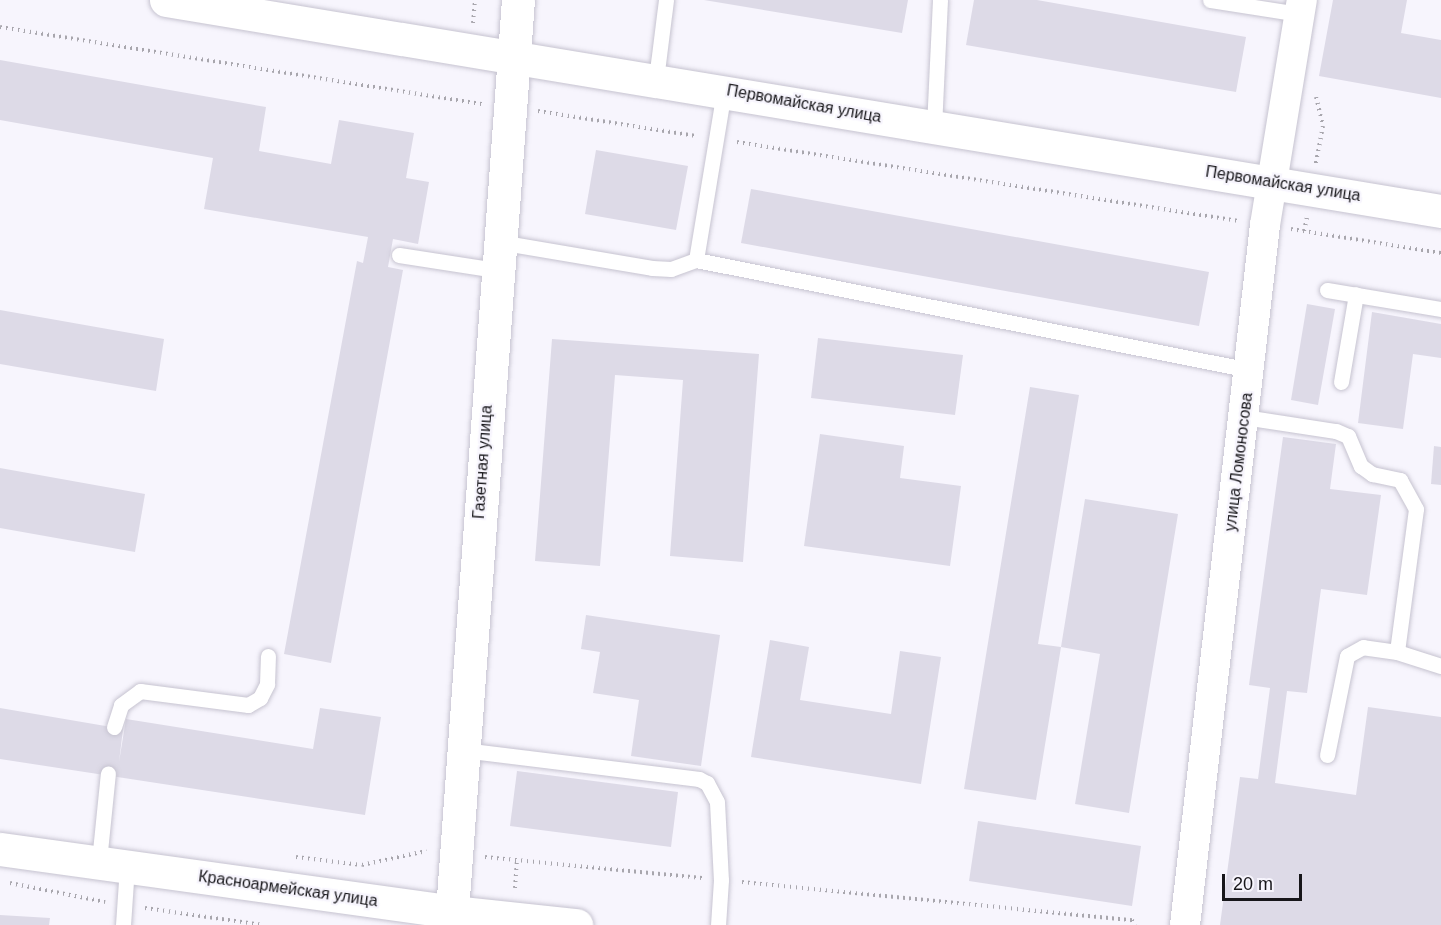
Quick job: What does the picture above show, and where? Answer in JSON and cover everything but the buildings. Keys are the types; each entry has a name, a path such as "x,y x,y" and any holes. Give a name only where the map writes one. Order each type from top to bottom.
{"street":[{"name":"Первомайская улица","path":"166,0 724,90 1272,184 1312,187 1441,211"},
{"name":"Газетная улица","path":"452,919 518,0"},
{"name":"улица Ломоносова","path":"1185,925 1272,184 1300,7"},
{"name":"Красноармейская улица","path":"0,849 113,864 452,919 576,925"}],"lane":[{"path":"656,79 666,0"},
{"path":"934,127 940,0"},
{"path":"1210,0 1300,7"},
{"path":"696,260 724,90"},
{"path":"399,255 498,256 671,269 696,260 1250,370"},
{"path":"1328,290 1441,309"},
{"path":"1341,382 1356,294"},
{"path":"1244,417 1348,436 1361,466 1372,474 1400,480 1406,486 1416,509 1397,652"},
{"path":"1327,755 1347,656 1363,647 1397,652 1441,666"},
{"path":"114,727 122,705 140,691 248,705 260,698 267,684 268,657"},
{"path":"463,750 699,779 713,791 717,802 721,880 718,925"},
{"path":"108,774 113,864 123,925"}],"path":[{"path":"1304,231 1323,126 1313,85"},
{"path":"291,857 362,865 427,851 1132,920 1135,925"}]}
